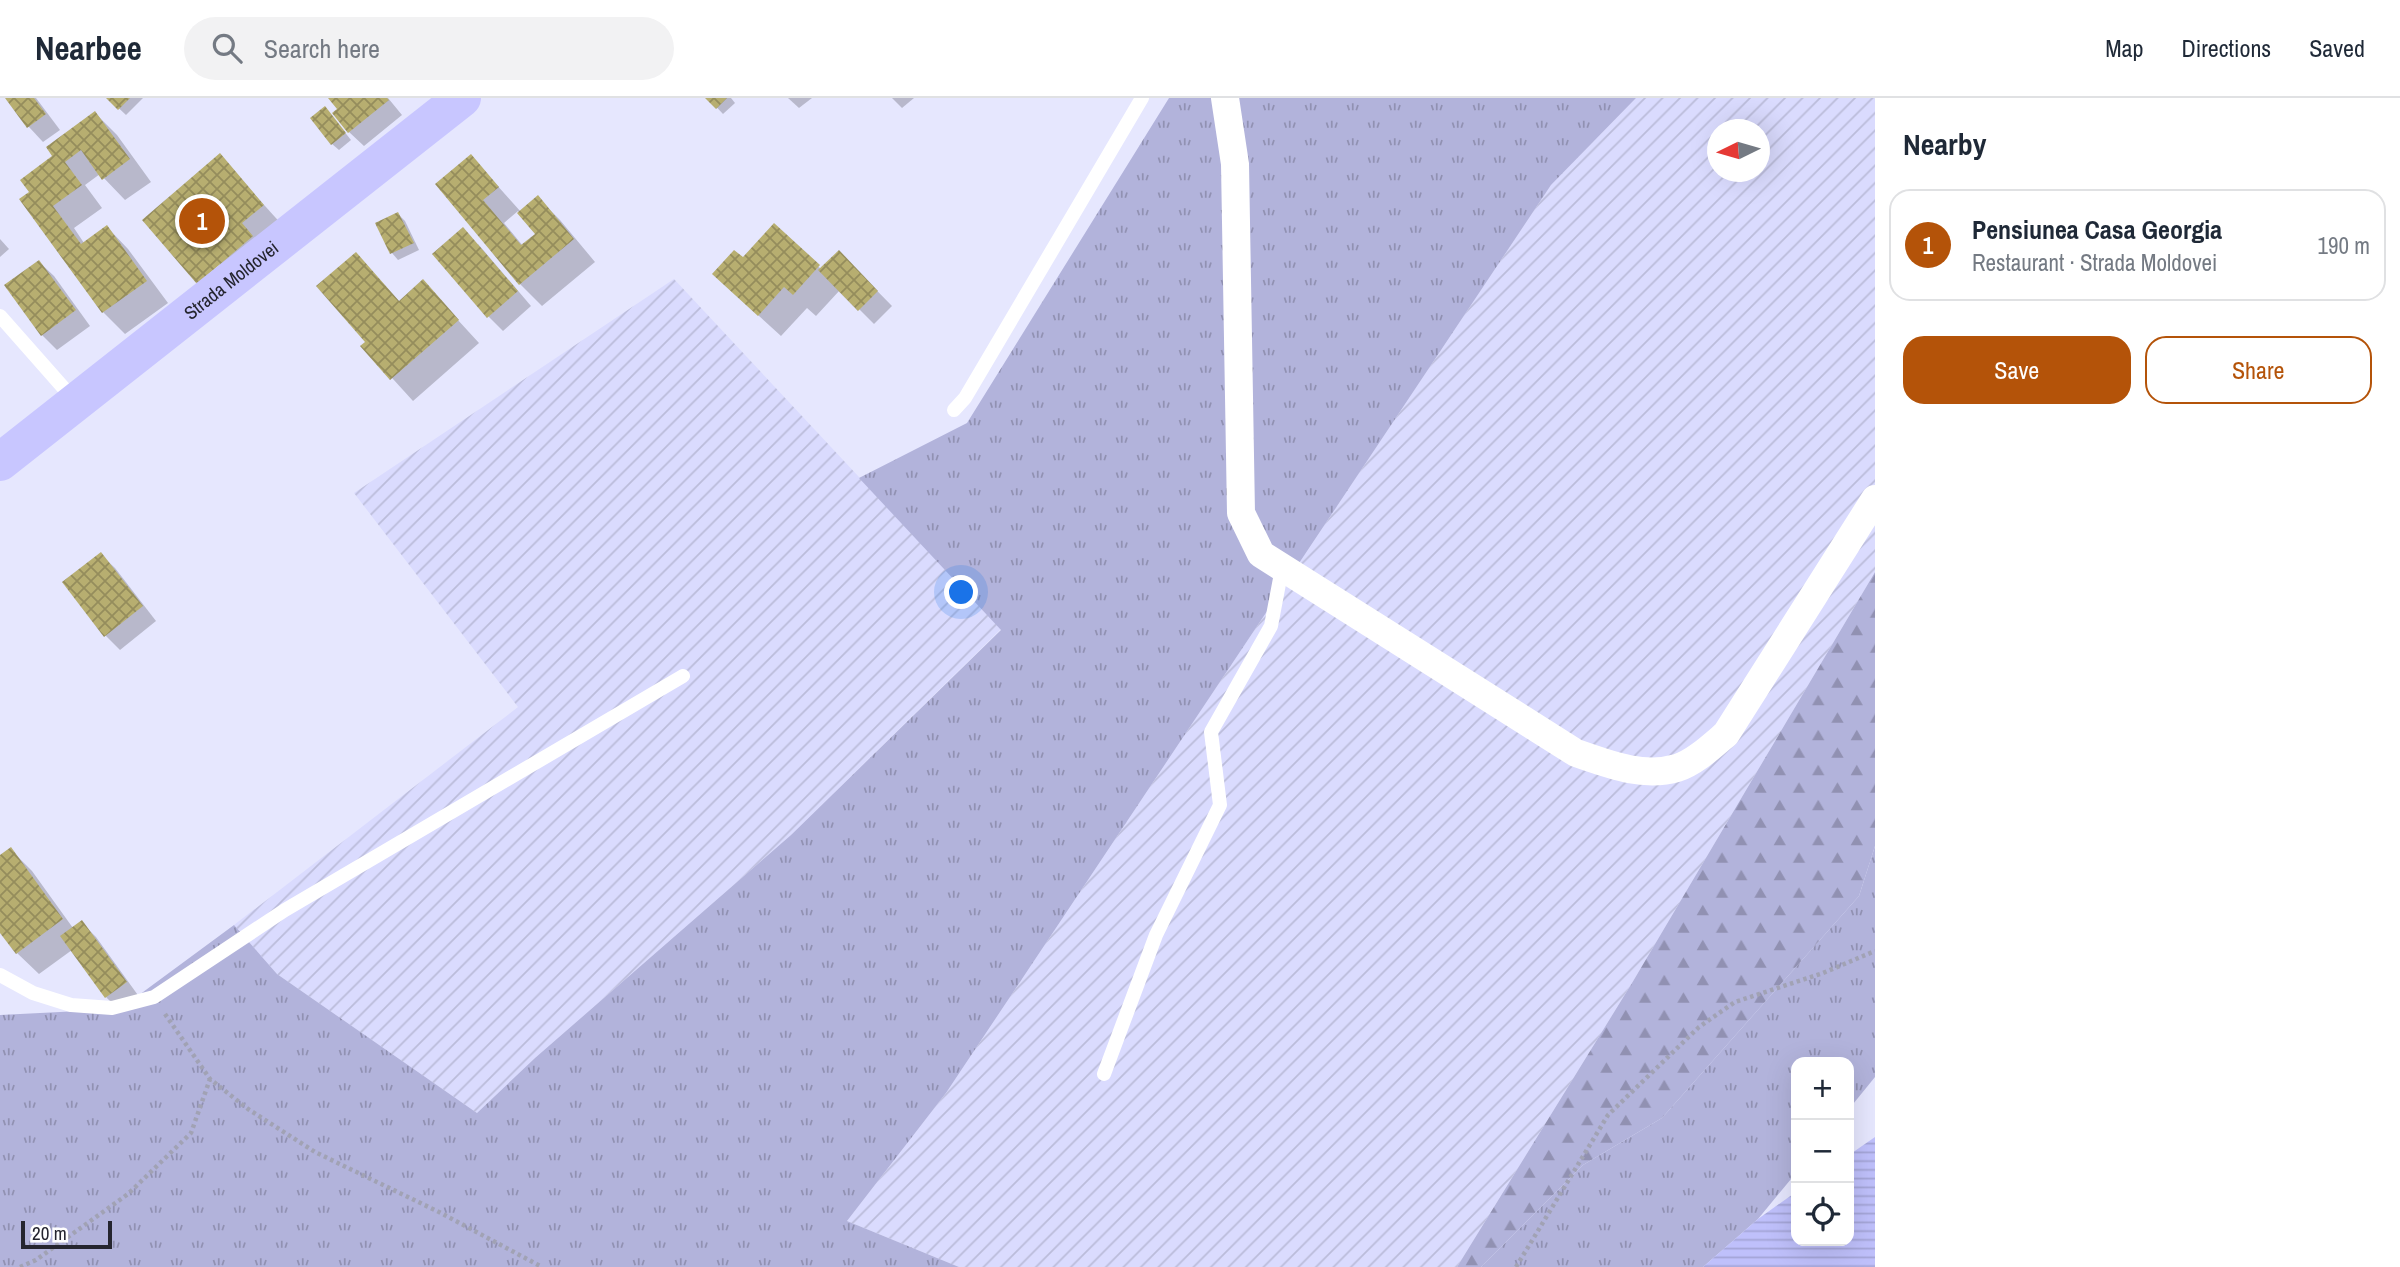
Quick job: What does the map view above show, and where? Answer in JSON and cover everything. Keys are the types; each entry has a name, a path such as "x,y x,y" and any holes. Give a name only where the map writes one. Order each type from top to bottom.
{"main road":[{"name":"Strada Moldovei","path":"0,462 462,98"}],"street":[{"path":"1225,98 1235,164 1241,513 1261,554 1576,753 1620,768 1647,771 1677,768 1705,752 1726,734 1875,499"}],"lane":[{"path":"954,410 972,386 1142,98"},
{"path":"0,316 76,403"},
{"path":"1104,1074 1156,935 1220,805 1211,732 1271,626 1282,568"},
{"path":"0,975 33,993 71,1004 112,1008 154,997 285,910 683,676"}],"path":[{"path":"1516,1267 1608,1115 1699,1027 1735,1002 1823,973 1875,951"},
{"path":"154,997 210,1079 248,1109 315,1152 439,1212 541,1267"},
{"path":"20,1267 36,1260 128,1195 191,1133 210,1079"}],"shaded area":[{"path":"1636,98 1875,98 1875,572 1632,983 1457,1267 959,1267 847,1221 946,1093 1551,185"},
{"path":"674,279 1001,629 791,835 535,1058 477,1113 277,974 234,925 518,707 354,493"},
{"path":"1875,1137 1875,1267 1703,1267 1758,1219 1791,1196 1791,1246 1854,1246 1854,1152"}],"green space":[{"path":"1169,98 1636,98 1551,185 946,1093 847,1221 959,1267 0,1267 0,1015 120,1009 234,925 277,974 477,1113 535,1058 791,835 1001,630 859,478 967,423"},
{"path":"1875,572 1875,846 1859,896 1662,1118 1583,1165 1481,1267 1457,1267 1632,983"},
{"path":"1875,846 1875,1077 1854,1103 1854,1057 1791,1057 1791,1179 1758,1219 1703,1267 1481,1267 1583,1165 1662,1118 1859,896"}],"building":[{"path":"5,98 34,98 46,114 27,128"},
{"path":"106,98 130,98 118,110"},
{"path":"328,98 389,100 348,133 332,113 337,109"},
{"path":"705,98 727,98 716,109"},
{"path":"325,106 346,133 331,145 310,118"},
{"path":"95,111 130,159 102,180 81,150 65,162 82,185 53,206 81,244 107,225 147,281 102,313 19,199 29,192 20,180 52,156 46,147"},
{"path":"220,153 264,205 242,223 253,236 197,284 142,220"},
{"path":"471,154 499,187 483,200 521,245 535,234 517,213 538,195 574,239 519,285 435,184"},
{"path":"398,212 414,243 390,254 375,223"},
{"path":"774,223 820,265 793,295 784,287 758,316 712,274 734,250 743,257"},
{"path":"463,227 518,291 487,318 432,254"},
{"path":"839,250 878,291 858,311 818,270"},
{"path":"356,252 399,301 423,279 459,320 390,380 360,346 365,342 316,286"},
{"path":"39,260 76,310 41,336 4,285"},
{"path":"101,552 143,606 104,637 62,582"},
{"path":"11,847 63,919 16,954 0,933 0,855"},
{"path":"82,920 127,982 105,998 60,936"}],"place":[{"name":"Pensiunea Casa Georgia","path":"202,221"}]}
